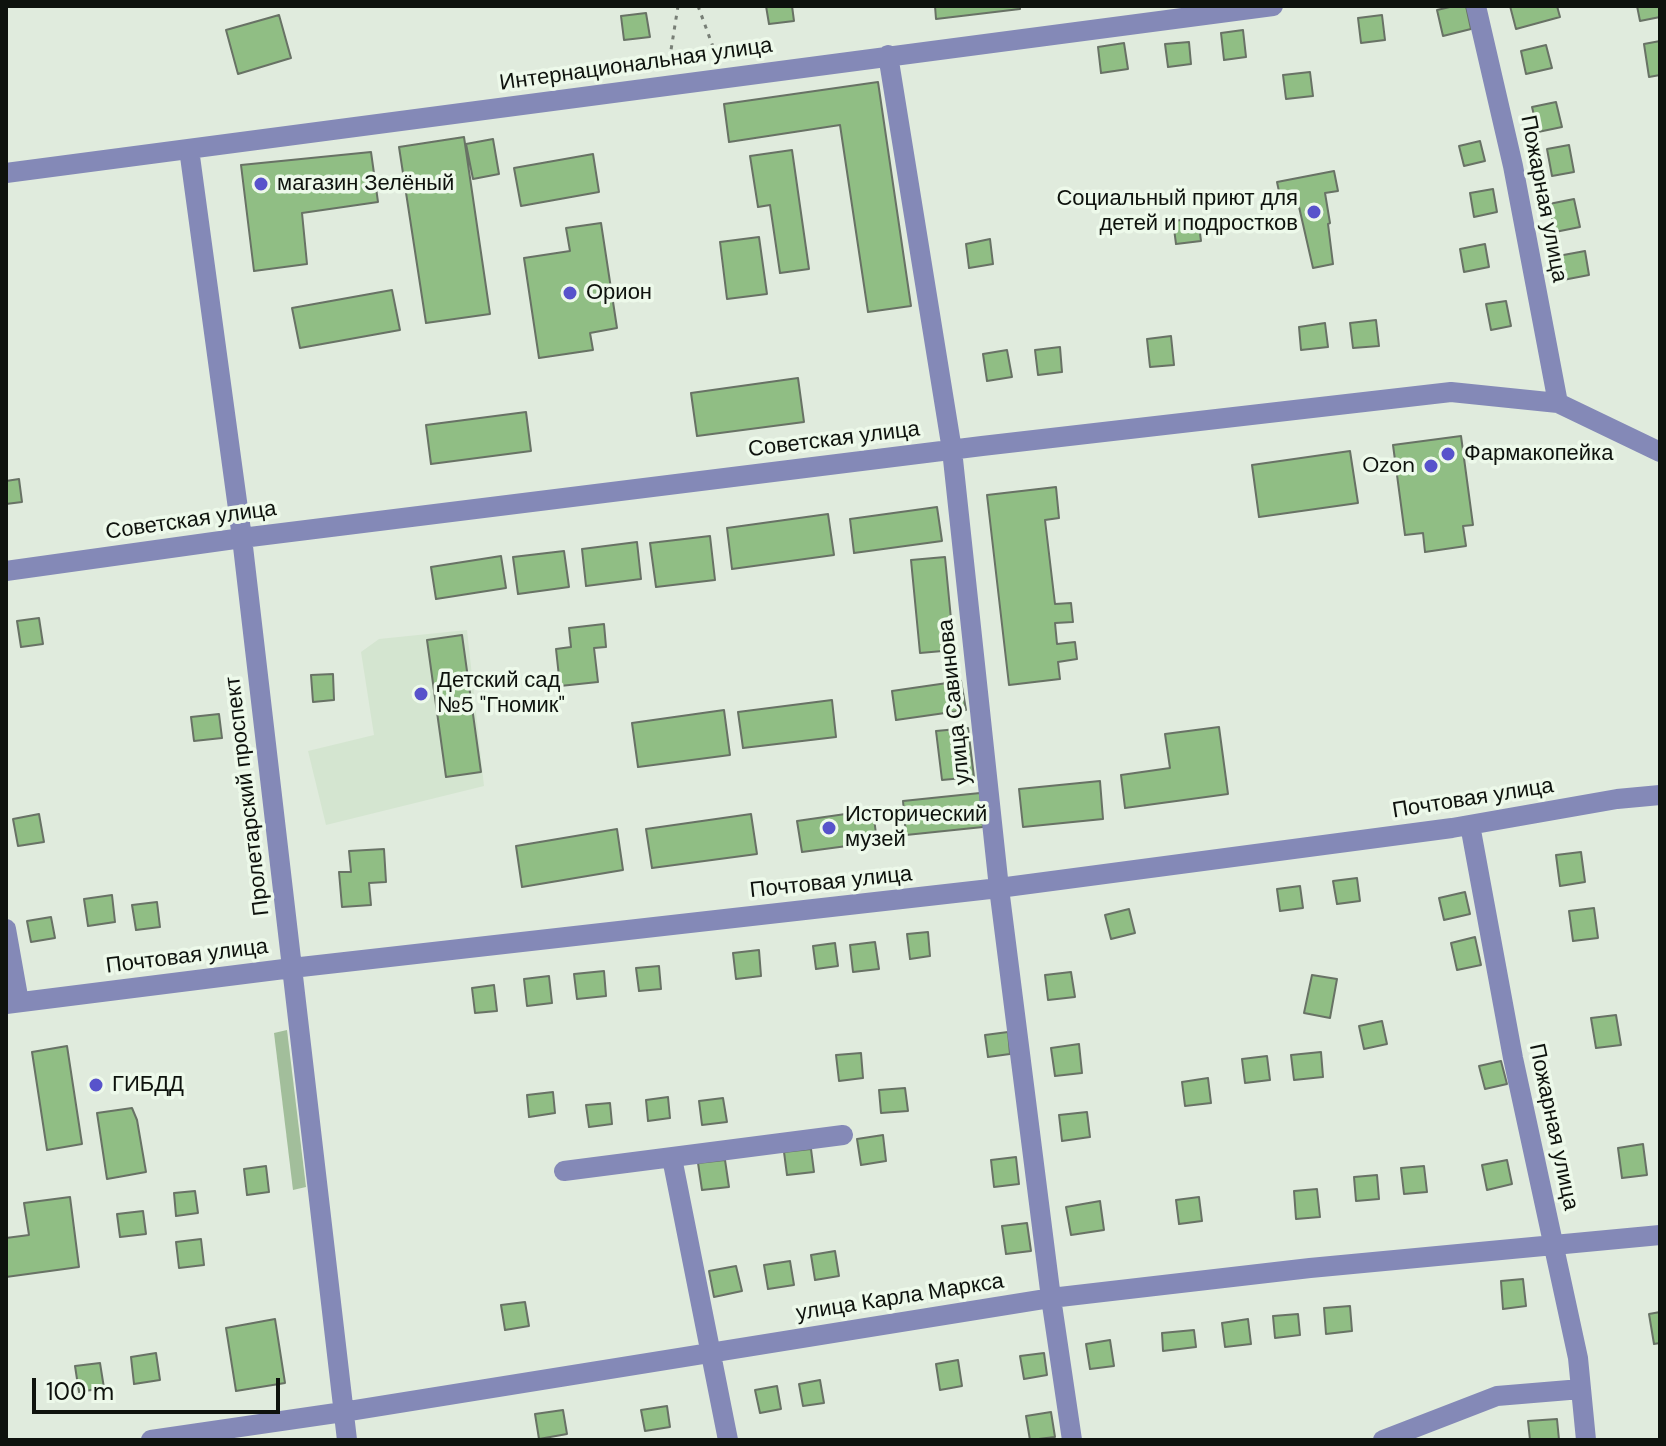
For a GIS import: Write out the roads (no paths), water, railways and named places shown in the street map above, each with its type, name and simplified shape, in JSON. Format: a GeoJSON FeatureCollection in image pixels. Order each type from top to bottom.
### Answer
{"type":"FeatureCollection","features":[{"type":"Feature","properties":{"kind":"street","name":"Интернациональная улица"},"geometry":{"type":"LineString","coordinates":[[6,173],[1273,6]]}},
{"type":"Feature","properties":{"kind":"street","name":"Пожарная улица"},"geometry":{"type":"LineString","coordinates":[[1476,6],[1513,166],[1558,403]]}},
{"type":"Feature","properties":{"kind":"street","name":"улица Савинова"},"geometry":{"type":"LineString","coordinates":[[888,55],[952,450],[999,888],[1072,1440]]}},
{"type":"Feature","properties":{"kind":"street","name":"Пролетарский проспект"},"geometry":{"type":"LineString","coordinates":[[189,149],[242,538],[347,1440]]}},
{"type":"Feature","properties":{"kind":"street","name":"Советская улица"},"geometry":{"type":"LineString","coordinates":[[6,571],[242,538],[952,450],[1451,392],[1558,403],[1660,452]]}},
{"type":"Feature","properties":{"kind":"street","name":"Почтовая улица"},"geometry":{"type":"LineString","coordinates":[[12,1003],[999,888],[1470,825],[1617,799],[1660,795]]}},
{"type":"Feature","properties":{"kind":"street","name":"Пожарная улица"},"geometry":{"type":"LineString","coordinates":[[1470,825],[1513,1058],[1578,1358],[1586,1440]]}},
{"type":"Feature","properties":{"kind":"street"},"geometry":{"type":"LineString","coordinates":[[6,929],[12,1003]]}},
{"type":"Feature","properties":{"kind":"street"},"geometry":{"type":"LineString","coordinates":[[564,1171],[843,1135]]}},
{"type":"Feature","properties":{"kind":"street"},"geometry":{"type":"LineString","coordinates":[[672,1158],[728,1440]]}},
{"type":"Feature","properties":{"kind":"street","name":"улица Карла Маркса"},"geometry":{"type":"LineString","coordinates":[[151,1440],[1051,1298],[1310,1268],[1660,1235]]}},
{"type":"Feature","properties":{"kind":"street"},"geometry":{"type":"LineString","coordinates":[[1383,1440],[1497,1396],[1581,1389]]}},
{"type":"Feature","properties":{"kind":"place","name":"магазин Зелёный"},"geometry":{"type":"Point","coordinates":[261,184]}},
{"type":"Feature","properties":{"kind":"place","name":"Социальный приют для детей и подростков"},"geometry":{"type":"Point","coordinates":[1314,212]}},
{"type":"Feature","properties":{"kind":"place","name":"Орион"},"geometry":{"type":"Point","coordinates":[570,293]}},
{"type":"Feature","properties":{"kind":"place","name":"Фармакопейка"},"geometry":{"type":"Point","coordinates":[1448,454]}},
{"type":"Feature","properties":{"kind":"place","name":"Ozon"},"geometry":{"type":"Point","coordinates":[1431,466]}},
{"type":"Feature","properties":{"kind":"place","name":"Детский сад №5 \"Гномик\""},"geometry":{"type":"Point","coordinates":[421,694]}},
{"type":"Feature","properties":{"kind":"place","name":"Исторический музей"},"geometry":{"type":"Point","coordinates":[829,828]}},
{"type":"Feature","properties":{"kind":"place","name":"ГИБДД"},"geometry":{"type":"Point","coordinates":[96,1085]}}]}
